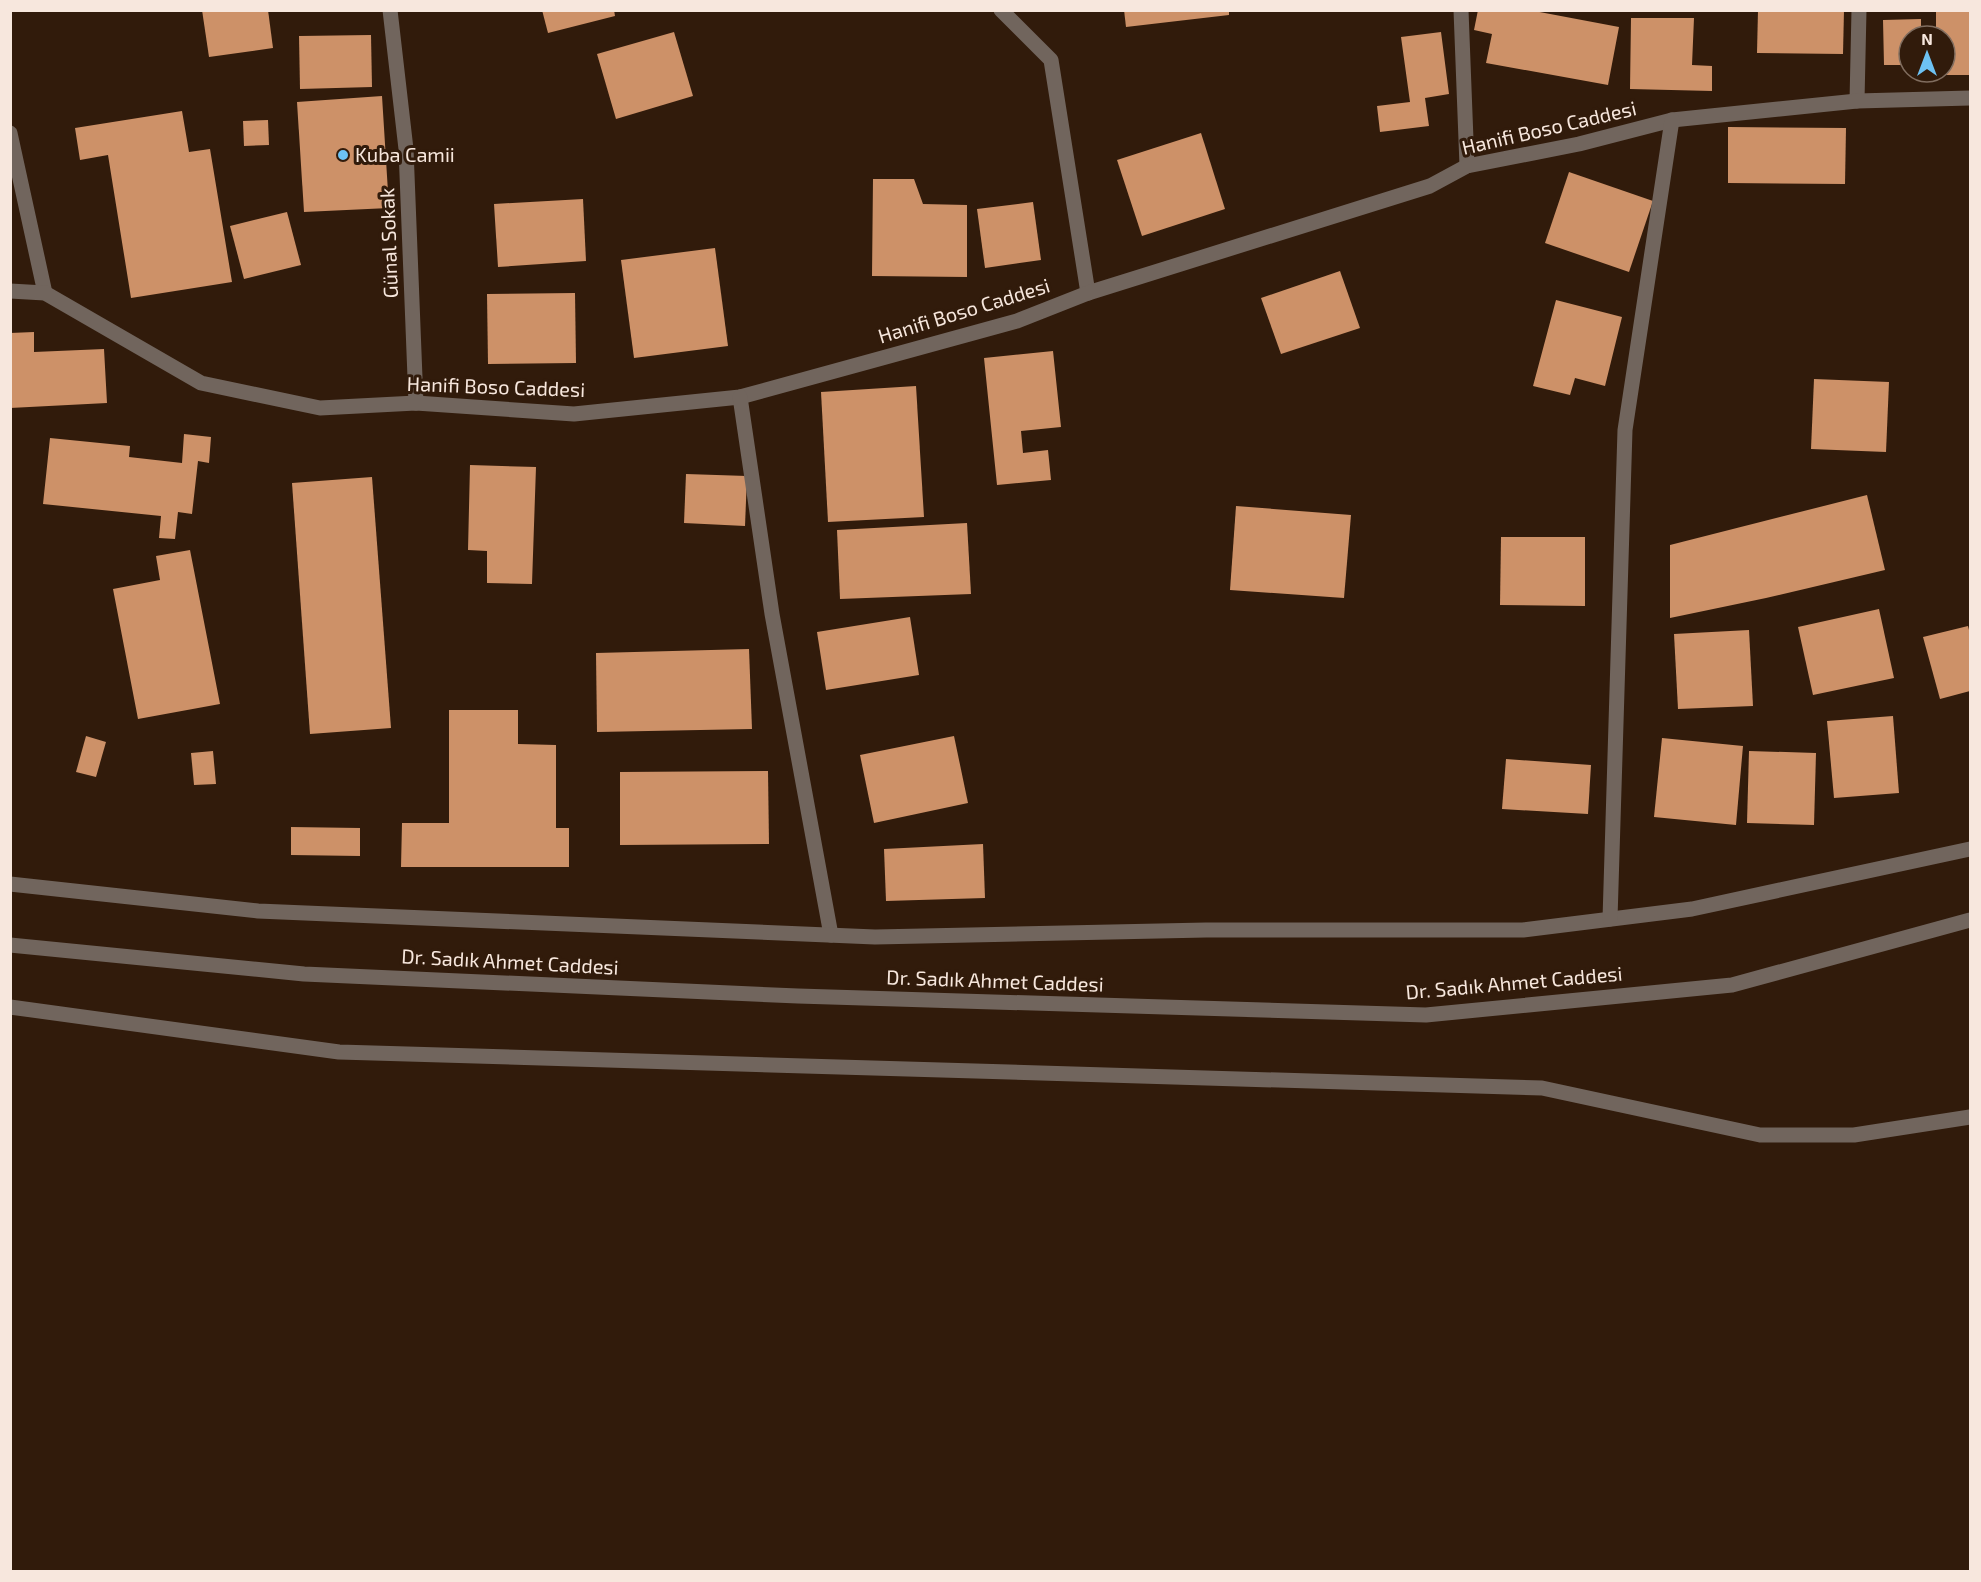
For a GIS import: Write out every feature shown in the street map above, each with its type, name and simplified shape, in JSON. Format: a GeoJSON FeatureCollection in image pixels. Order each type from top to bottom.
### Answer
{"type":"FeatureCollection","features":[{"type":"Feature","properties":{"kind":"street","name":"Günal Sokak"},"geometry":{"type":"LineString","coordinates":[[390,10],[406,149],[416,403]]}},
{"type":"Feature","properties":{"kind":"street"},"geometry":{"type":"LineString","coordinates":[[1001,10],[1051,60],[1088,293]]}},
{"type":"Feature","properties":{"kind":"street"},"geometry":{"type":"LineString","coordinates":[[1461,10],[1467,166]]}},
{"type":"Feature","properties":{"kind":"street"},"geometry":{"type":"LineString","coordinates":[[1857,101],[1859,10]]}},
{"type":"Feature","properties":{"kind":"street","name":"Hanifi Boso Caddesi"},"geometry":{"type":"LineString","coordinates":[[10,291],[45,293],[201,383],[320,408],[416,403],[574,414],[740,397],[1017,321],[1088,293],[1430,186],[1467,166],[1579,144],[1672,120],[1857,101],[1971,98]]}},
{"type":"Feature","properties":{"kind":"street"},"geometry":{"type":"LineString","coordinates":[[1610,919],[1624,430],[1672,120]]}},
{"type":"Feature","properties":{"kind":"street"},"geometry":{"type":"LineString","coordinates":[[10,133],[45,293]]}},
{"type":"Feature","properties":{"kind":"street"},"geometry":{"type":"LineString","coordinates":[[740,397],[772,614],[831,936]]}},
{"type":"Feature","properties":{"kind":"street","name":"Dr. Sadık Ahmet Caddesi"},"geometry":{"type":"LineString","coordinates":[[10,884],[258,911],[875,938],[1206,930],[1523,930],[1692,909],[1971,849]]}},
{"type":"Feature","properties":{"kind":"street","name":"Dr. Sadık Ahmet Caddesi"},"geometry":{"type":"LineString","coordinates":[[10,945],[316,975],[798,996],[1425,1015],[1732,985],[1971,920]]}},
{"type":"Feature","properties":{"kind":"street"},"geometry":{"type":"LineString","coordinates":[[10,1007],[339,1052],[1542,1088],[1760,1135],[1854,1135],[1971,1117]]}},
{"type":"Feature","properties":{"kind":"building"},"geometry":{"type":"Polygon","coordinates":[[[202,10],[268,10],[273,48],[209,57],[202,10]]]}},
{"type":"Feature","properties":{"kind":"building"},"geometry":{"type":"Polygon","coordinates":[[[542,10],[614,10],[615,16],[548,33],[542,10]]]}},
{"type":"Feature","properties":{"kind":"building"},"geometry":{"type":"Polygon","coordinates":[[[1124,10],[1229,10],[1229,15],[1126,27],[1124,10]]]}},
{"type":"Feature","properties":{"kind":"building"},"geometry":{"type":"Polygon","coordinates":[[[1478,10],[1529,10],[1619,27],[1608,85],[1486,63],[1492,34],[1474,30],[1478,10]]]}},
{"type":"Feature","properties":{"kind":"building"},"geometry":{"type":"Polygon","coordinates":[[[1758,10],[1844,10],[1843,54],[1757,53],[1758,10]]]}},
{"type":"Feature","properties":{"kind":"building"},"geometry":{"type":"Polygon","coordinates":[[[1936,10],[1970,10],[1970,75],[1957,75],[1957,24],[1936,24],[1936,10]]]}},
{"type":"Feature","properties":{"kind":"building"},"geometry":{"type":"Polygon","coordinates":[[[1631,18],[1694,18],[1692,65],[1712,66],[1712,91],[1630,89],[1631,18]]]}},
{"type":"Feature","properties":{"kind":"building"},"geometry":{"type":"Polygon","coordinates":[[[1921,19],[1921,24],[1897,24],[1897,65],[1884,65],[1883,20],[1921,19]]]}},
{"type":"Feature","properties":{"kind":"building"},"geometry":{"type":"Polygon","coordinates":[[[674,32],[693,96],[616,119],[597,54],[674,32]]]}},
{"type":"Feature","properties":{"kind":"building"},"geometry":{"type":"Polygon","coordinates":[[[1441,32],[1449,94],[1425,98],[1429,126],[1380,132],[1377,106],[1410,102],[1401,37],[1441,32]]]}},
{"type":"Feature","properties":{"kind":"building"},"geometry":{"type":"Polygon","coordinates":[[[371,35],[372,87],[300,89],[299,36],[371,35]]]}},
{"type":"Feature","properties":{"kind":"building","name":"Kuba Camii"},"geometry":{"type":"Polygon","coordinates":[[[382,96],[389,208],[304,212],[297,102],[382,96]]]}},
{"type":"Feature","properties":{"kind":"building"},"geometry":{"type":"Polygon","coordinates":[[[182,111],[189,152],[210,149],[232,282],[131,298],[108,155],[80,160],[75,128],[182,111]]]}},
{"type":"Feature","properties":{"kind":"building"},"geometry":{"type":"Polygon","coordinates":[[[268,120],[269,145],[244,146],[243,121],[268,120]]]}},
{"type":"Feature","properties":{"kind":"building"},"geometry":{"type":"Polygon","coordinates":[[[1728,127],[1846,128],[1845,184],[1728,183],[1728,127]]]}},
{"type":"Feature","properties":{"kind":"building"},"geometry":{"type":"Polygon","coordinates":[[[1201,133],[1225,209],[1142,236],[1117,160],[1201,133]]]}},
{"type":"Feature","properties":{"kind":"building"},"geometry":{"type":"Polygon","coordinates":[[[1569,172],[1653,201],[1629,272],[1545,243],[1569,172]]]}},
{"type":"Feature","properties":{"kind":"building"},"geometry":{"type":"Polygon","coordinates":[[[873,179],[914,179],[923,204],[967,205],[967,277],[872,276],[873,179]]]}},
{"type":"Feature","properties":{"kind":"building"},"geometry":{"type":"Polygon","coordinates":[[[583,199],[586,261],[498,267],[494,204],[583,199]]]}},
{"type":"Feature","properties":{"kind":"building"},"geometry":{"type":"Polygon","coordinates":[[[1033,202],[1041,260],[985,268],[977,209],[1033,202]]]}},
{"type":"Feature","properties":{"kind":"building"},"geometry":{"type":"Polygon","coordinates":[[[287,212],[301,265],[244,279],[230,226],[287,212]]]}},
{"type":"Feature","properties":{"kind":"building"},"geometry":{"type":"Polygon","coordinates":[[[715,248],[728,346],[634,358],[621,260],[715,248]]]}},
{"type":"Feature","properties":{"kind":"building"},"geometry":{"type":"Polygon","coordinates":[[[1340,271],[1360,328],[1281,354],[1261,298],[1340,271]]]}},
{"type":"Feature","properties":{"kind":"building"},"geometry":{"type":"Polygon","coordinates":[[[575,293],[576,363],[488,364],[487,294],[575,293]]]}},
{"type":"Feature","properties":{"kind":"building"},"geometry":{"type":"Polygon","coordinates":[[[1556,300],[1622,317],[1605,386],[1575,378],[1570,395],[1533,386],[1556,300]]]}},
{"type":"Feature","properties":{"kind":"building"},"geometry":{"type":"Polygon","coordinates":[[[34,332],[34,352],[104,349],[107,403],[10,408],[10,333],[34,332]]]}},
{"type":"Feature","properties":{"kind":"building"},"geometry":{"type":"Polygon","coordinates":[[[1053,351],[1061,427],[1021,431],[1023,453],[1048,450],[1051,480],[997,485],[984,358],[1053,351]]]}},
{"type":"Feature","properties":{"kind":"building"},"geometry":{"type":"Polygon","coordinates":[[[1814,379],[1889,382],[1886,452],[1811,449],[1814,379]]]}},
{"type":"Feature","properties":{"kind":"building"},"geometry":{"type":"Polygon","coordinates":[[[916,386],[924,517],[828,522],[821,392],[916,386]]]}},
{"type":"Feature","properties":{"kind":"building"},"geometry":{"type":"Polygon","coordinates":[[[184,434],[211,437],[209,463],[198,461],[192,514],[178,512],[175,539],[159,538],[161,516],[43,504],[50,438],[130,446],[129,457],[182,463],[184,434]]]}},
{"type":"Feature","properties":{"kind":"building"},"geometry":{"type":"Polygon","coordinates":[[[470,465],[536,467],[532,584],[487,583],[487,551],[468,550],[470,465]]]}},
{"type":"Feature","properties":{"kind":"building"},"geometry":{"type":"Polygon","coordinates":[[[686,474],[747,476],[745,526],[684,523],[686,474]]]}},
{"type":"Feature","properties":{"kind":"building"},"geometry":{"type":"Polygon","coordinates":[[[372,477],[391,728],[310,734],[292,483],[372,477]]]}},
{"type":"Feature","properties":{"kind":"building"},"geometry":{"type":"Polygon","coordinates":[[[1867,495],[1885,570],[1670,618],[1670,545],[1867,495]]]}},
{"type":"Feature","properties":{"kind":"building"},"geometry":{"type":"Polygon","coordinates":[[[1236,506],[1351,515],[1344,598],[1230,590],[1236,506]]]}},
{"type":"Feature","properties":{"kind":"building"},"geometry":{"type":"Polygon","coordinates":[[[967,523],[971,594],[840,599],[837,530],[967,523]]]}},
{"type":"Feature","properties":{"kind":"building"},"geometry":{"type":"Polygon","coordinates":[[[1501,537],[1585,537],[1585,606],[1500,605],[1501,537]]]}},
{"type":"Feature","properties":{"kind":"building"},"geometry":{"type":"Polygon","coordinates":[[[190,550],[220,704],[138,719],[113,589],[160,580],[156,556],[190,550]]]}},
{"type":"Feature","properties":{"kind":"building"},"geometry":{"type":"Polygon","coordinates":[[[1879,609],[1894,678],[1813,695],[1798,627],[1879,609]]]}},
{"type":"Feature","properties":{"kind":"building"},"geometry":{"type":"Polygon","coordinates":[[[910,617],[919,675],[826,690],[817,632],[910,617]]]}},
{"type":"Feature","properties":{"kind":"building"},"geometry":{"type":"Polygon","coordinates":[[[1968,626],[1970,691],[1940,699],[1923,637],[1968,626]]]}},
{"type":"Feature","properties":{"kind":"building"},"geometry":{"type":"Polygon","coordinates":[[[1749,630],[1753,706],[1678,709],[1674,634],[1749,630]]]}},
{"type":"Feature","properties":{"kind":"building"},"geometry":{"type":"Polygon","coordinates":[[[749,649],[752,729],[597,732],[596,653],[749,649]]]}},
{"type":"Feature","properties":{"kind":"building"},"geometry":{"type":"Polygon","coordinates":[[[449,710],[518,710],[518,744],[556,745],[556,828],[569,828],[569,867],[401,867],[402,823],[449,823],[449,710]]]}},
{"type":"Feature","properties":{"kind":"building"},"geometry":{"type":"Polygon","coordinates":[[[1893,716],[1899,793],[1834,798],[1827,721],[1893,716]]]}},
{"type":"Feature","properties":{"kind":"building"},"geometry":{"type":"Polygon","coordinates":[[[86,736],[106,742],[96,777],[76,772],[86,736]]]}},
{"type":"Feature","properties":{"kind":"building"},"geometry":{"type":"Polygon","coordinates":[[[954,736],[968,803],[874,823],[860,755],[954,736]]]}},
{"type":"Feature","properties":{"kind":"building"},"geometry":{"type":"Polygon","coordinates":[[[1662,738],[1743,746],[1736,825],[1654,817],[1662,738]]]}},
{"type":"Feature","properties":{"kind":"building"},"geometry":{"type":"Polygon","coordinates":[[[213,751],[216,784],[194,785],[191,753],[213,751]]]}},
{"type":"Feature","properties":{"kind":"building"},"geometry":{"type":"Polygon","coordinates":[[[1749,751],[1816,753],[1814,825],[1747,823],[1749,751]]]}},
{"type":"Feature","properties":{"kind":"building"},"geometry":{"type":"Polygon","coordinates":[[[1506,759],[1591,765],[1588,814],[1502,809],[1506,759]]]}},
{"type":"Feature","properties":{"kind":"building"},"geometry":{"type":"Polygon","coordinates":[[[768,771],[769,844],[620,845],[620,772],[768,771]]]}},
{"type":"Feature","properties":{"kind":"building"},"geometry":{"type":"Polygon","coordinates":[[[291,827],[360,828],[360,856],[291,855],[291,827]]]}},
{"type":"Feature","properties":{"kind":"building"},"geometry":{"type":"Polygon","coordinates":[[[983,844],[985,898],[886,901],[884,849],[983,844]]]}},
{"type":"Feature","properties":{"kind":"place","name":"Kuba Camii"},"geometry":{"type":"Point","coordinates":[343,155]}}]}
